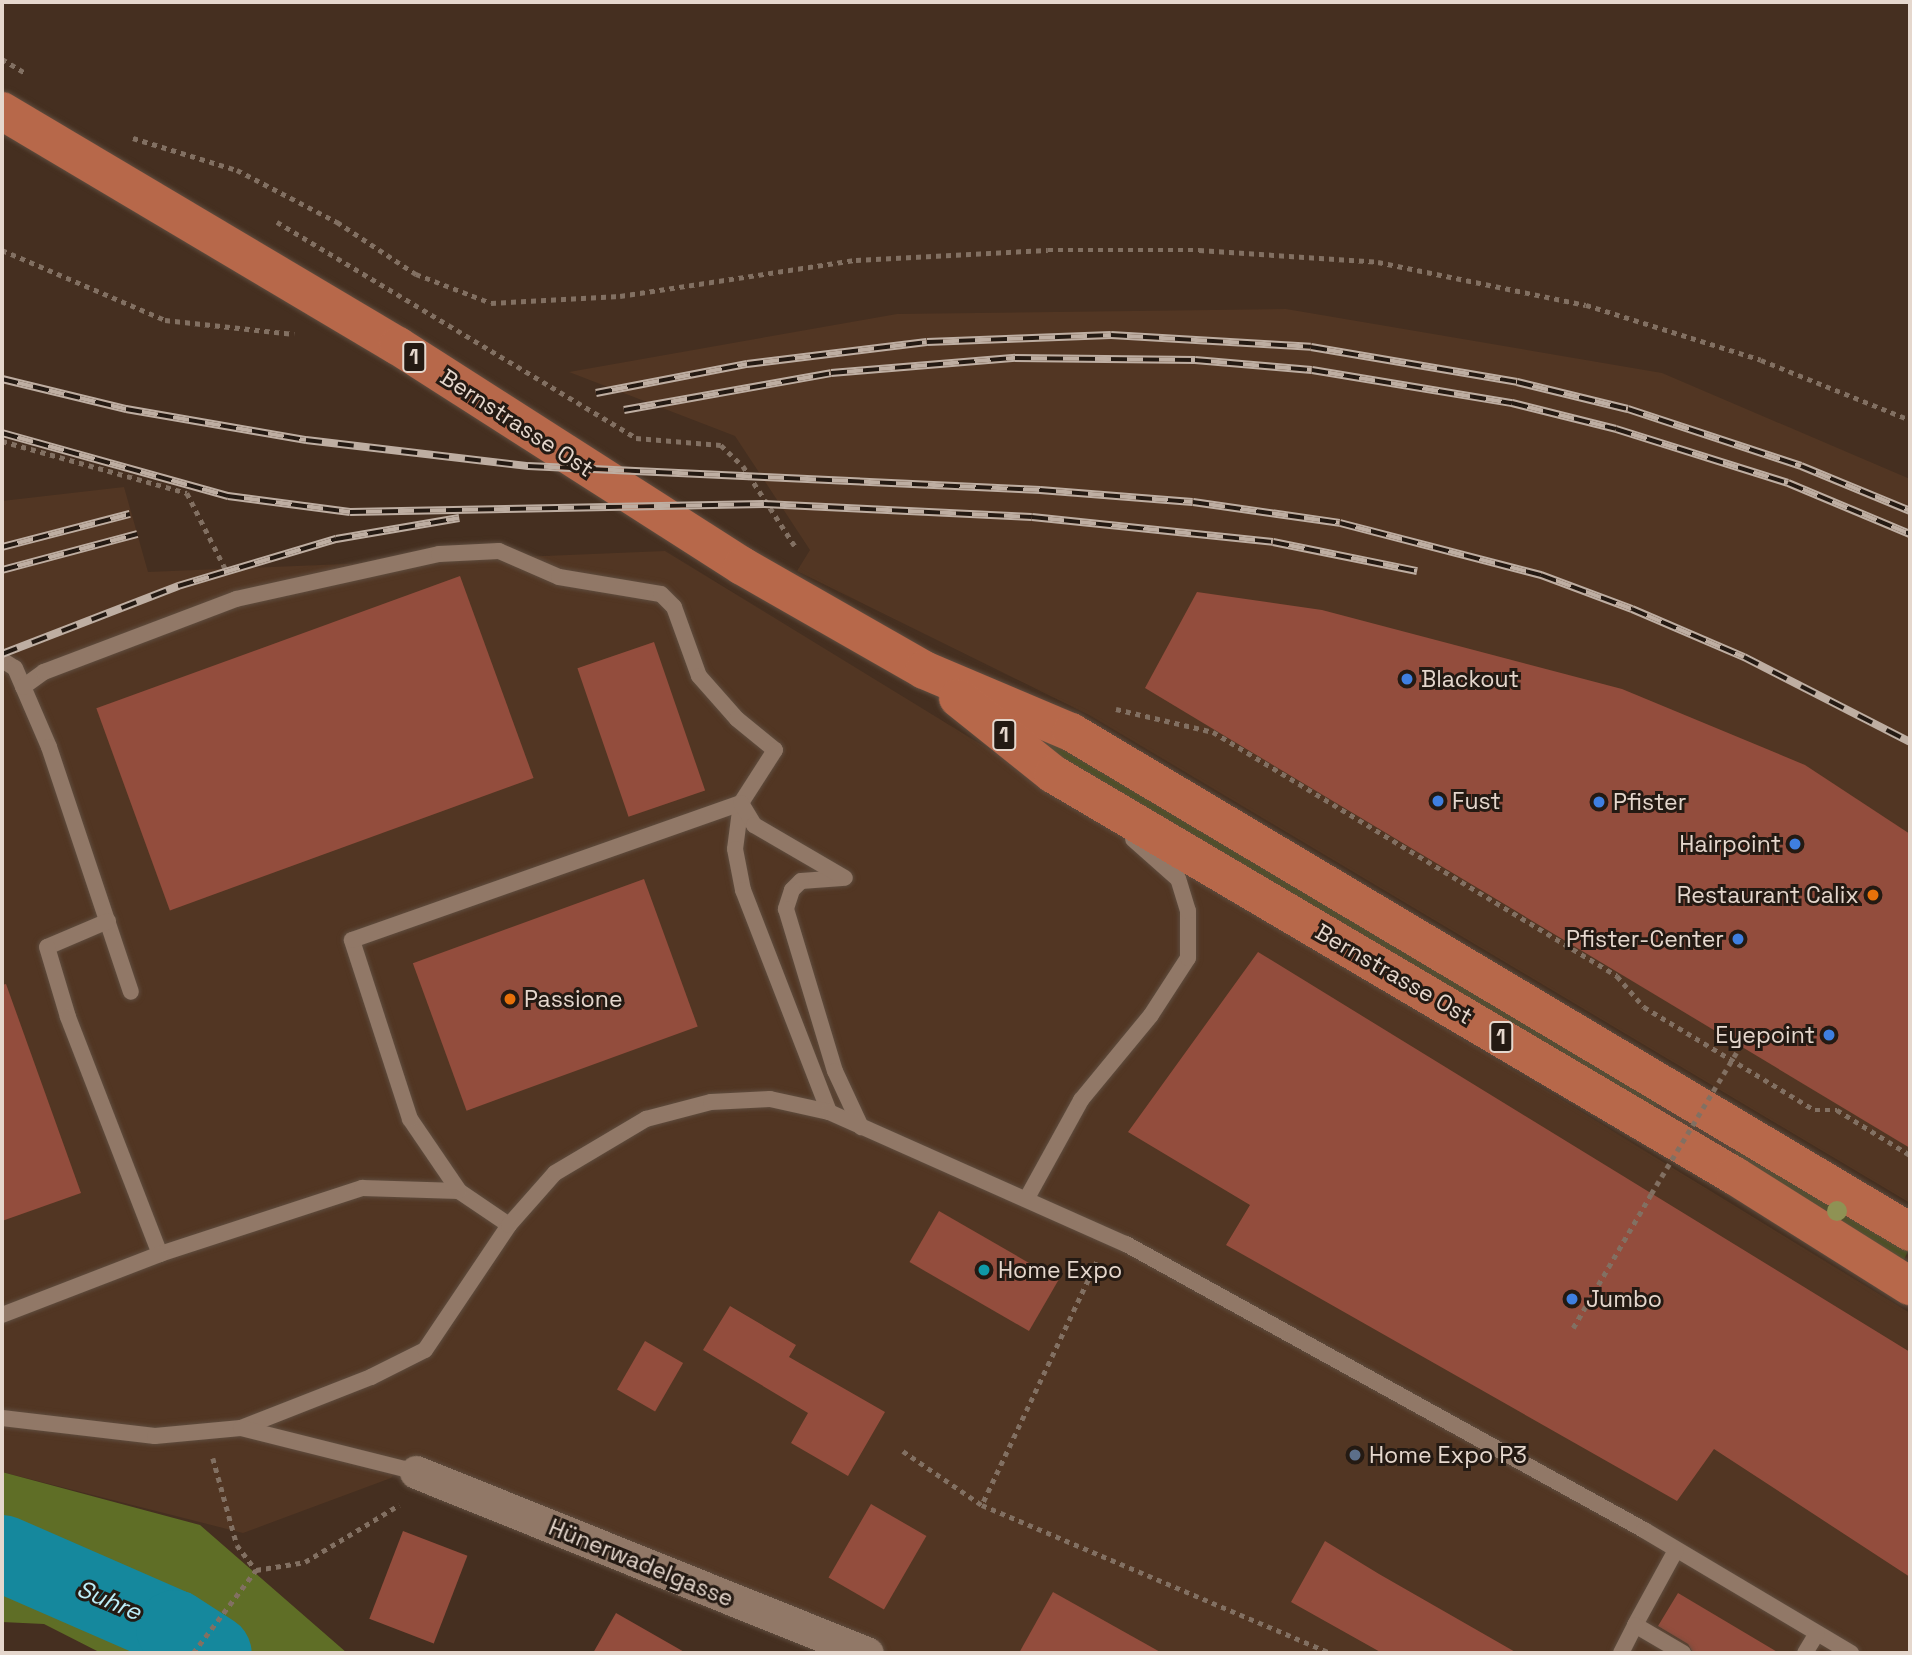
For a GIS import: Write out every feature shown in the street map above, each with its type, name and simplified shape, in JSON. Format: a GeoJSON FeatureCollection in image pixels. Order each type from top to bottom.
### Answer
{"type":"FeatureCollection","features":[{"type":"Feature","properties":{"kind":"main road","name":"Bernstrasse Ost"},"geometry":{"type":"LineString","coordinates":[[2,111],[398,346],[742,566],[924,670],[1071,732],[1910,1232]]}},
{"type":"Feature","properties":{"kind":"main road","name":"Bernstrasse Ost"},"geometry":{"type":"LineString","coordinates":[[924,670],[1053,774],[1735,1176],[1910,1286]]}},
{"type":"Feature","properties":{"kind":"street","name":"Hünerwadelgasse"},"geometry":{"type":"LineString","coordinates":[[416,1472],[866,1653]]}},
{"type":"Feature","properties":{"kind":"lane"},"geometry":{"type":"LineString","coordinates":[[23,687],[44,672],[236,599],[439,554],[499,551],[559,577],[661,594],[674,607],[699,676],[737,719],[775,750],[741,803],[735,849],[743,890],[829,1112]]}},
{"type":"Feature","properties":{"kind":"lane"},"geometry":{"type":"LineString","coordinates":[[8,664],[23,687],[50,747],[131,992]]}},
{"type":"Feature","properties":{"kind":"lane"},"geometry":{"type":"LineString","coordinates":[[1027,1198],[1082,1100],[1151,1016],[1188,958],[1188,911],[1178,879],[1088,794]]}},
{"type":"Feature","properties":{"kind":"lane"},"geometry":{"type":"LineString","coordinates":[[741,803],[754,825],[850,881],[801,881],[786,909],[835,1072],[861,1127]]}},
{"type":"Feature","properties":{"kind":"lane"},"geometry":{"type":"LineString","coordinates":[[509,1225],[459,1191],[411,1119],[352,940],[741,803]]}},
{"type":"Feature","properties":{"kind":"lane"},"geometry":{"type":"LineString","coordinates":[[108,921],[47,947],[72,1029],[160,1254]]}},
{"type":"Feature","properties":{"kind":"lane"},"geometry":{"type":"LineString","coordinates":[[2,1418],[155,1436],[241,1428],[425,1350],[509,1225],[555,1173],[646,1119],[711,1102],[770,1099],[829,1112],[1110,1237],[1676,1550],[1851,1653]]}},
{"type":"Feature","properties":{"kind":"lane"},"geometry":{"type":"LineString","coordinates":[[2,1315],[160,1254],[362,1188],[459,1191]]}},
{"type":"Feature","properties":{"kind":"lane"},"geometry":{"type":"LineString","coordinates":[[241,1428],[416,1472]]}},
{"type":"Feature","properties":{"kind":"lane"},"geometry":{"type":"LineString","coordinates":[[1621,1653],[1676,1550]]}},
{"type":"Feature","properties":{"kind":"lane"},"geometry":{"type":"LineString","coordinates":[[1635,1625],[1683,1653]]}},
{"type":"Feature","properties":{"kind":"lane"},"geometry":{"type":"LineString","coordinates":[[1805,1653],[1817,1633]]}},
{"type":"Feature","properties":{"kind":"path"},"geometry":{"type":"LineString","coordinates":[[2,59],[36,80]]}},
{"type":"Feature","properties":{"kind":"path"},"geometry":{"type":"LineString","coordinates":[[162,156],[127,136],[237,170],[337,222],[416,274],[491,303],[620,296],[856,260],[1048,250],[1199,250],[1378,262],[1586,304],[1761,360],[1910,420]]}},
{"type":"Feature","properties":{"kind":"path"},"geometry":{"type":"LineString","coordinates":[[269,218],[636,438],[721,445],[743,466],[803,556]]}},
{"type":"Feature","properties":{"kind":"path"},"geometry":{"type":"LineString","coordinates":[[2,250],[165,320],[302,335]]}},
{"type":"Feature","properties":{"kind":"path"},"geometry":{"type":"LineString","coordinates":[[2,441],[187,493],[219,547],[236,599]]}},
{"type":"Feature","properties":{"kind":"path"},"geometry":{"type":"LineString","coordinates":[[1105,706],[1213,732],[1617,976],[1644,1007],[1815,1110],[1838,1110],[1910,1155]]}},
{"type":"Feature","properties":{"kind":"path"},"geometry":{"type":"LineString","coordinates":[[1573,1328],[1742,1043]]}},
{"type":"Feature","properties":{"kind":"path"},"geometry":{"type":"LineString","coordinates":[[982,1505],[1052,1346],[1110,1237]]}},
{"type":"Feature","properties":{"kind":"path"},"geometry":{"type":"LineString","coordinates":[[204,1431],[237,1545],[256,1570]]}},
{"type":"Feature","properties":{"kind":"path"},"geometry":{"type":"LineString","coordinates":[[903,1451],[982,1505],[1330,1653]]}},
{"type":"Feature","properties":{"kind":"path"},"geometry":{"type":"LineString","coordinates":[[193,1653],[256,1570],[305,1562],[399,1505],[416,1472]]}},
{"type":"Feature","properties":{"kind":"shaded area"},"geometry":{"type":"Polygon","coordinates":[[[1286,309],[1662,373],[1910,479],[1910,1203],[1089,715],[797,571],[810,550],[735,436],[569,372],[897,314],[1286,309]]]}},
{"type":"Feature","properties":{"kind":"shaded area"},"geometry":{"type":"Polygon","coordinates":[[[124,487],[148,572],[665,551],[1910,1313],[1910,1653],[891,1653],[400,1465],[391,1478],[243,1533],[2,1472],[2,501],[124,487]]]}},
{"type":"Feature","properties":{"kind":"green space"},"geometry":{"type":"Polygon","coordinates":[[[1028,729],[1661,1100],[1647,1117],[1036,745],[1028,729]]]}},
{"type":"Feature","properties":{"kind":"green space"},"geometry":{"type":"Polygon","coordinates":[[[1739,1144],[1910,1246],[1903,1262],[1731,1164],[1739,1144]]]}},
{"type":"Feature","properties":{"kind":"green space"},"geometry":{"type":"Polygon","coordinates":[[[2,1472],[200,1525],[347,1653],[101,1653],[44,1624],[2,1622],[2,1472]]]}},
{"type":"Feature","properties":{"kind":"building"},"geometry":{"type":"Polygon","coordinates":[[[460,576],[534,778],[170,910],[96,708],[460,576]]]}},
{"type":"Feature","properties":{"kind":"building","name":"Pfister-Center"},"geometry":{"type":"Polygon","coordinates":[[[1197,592],[1322,610],[1622,689],[1805,765],[1910,834],[1910,1148],[1145,688],[1197,592]]]}},
{"type":"Feature","properties":{"kind":"building"},"geometry":{"type":"Polygon","coordinates":[[[654,642],[705,790],[629,817],[577,668],[654,642]]]}},
{"type":"Feature","properties":{"kind":"building"},"geometry":{"type":"Polygon","coordinates":[[[644,879],[698,1027],[467,1111],[413,963],[644,879]]]}},
{"type":"Feature","properties":{"kind":"building","name":"Jumbo"},"geometry":{"type":"Polygon","coordinates":[[[1258,952],[1910,1352],[1910,1577],[1714,1449],[1677,1501],[1226,1245],[1250,1205],[1128,1132],[1258,952]]]}},
{"type":"Feature","properties":{"kind":"building"},"geometry":{"type":"Polygon","coordinates":[[[6,984],[81,1193],[2,1221],[2,985],[6,984]]]}},
{"type":"Feature","properties":{"kind":"building","name":"Home Expo"},"geometry":{"type":"Polygon","coordinates":[[[939,1211],[1059,1280],[1029,1331],[910,1262],[939,1211]]]}},
{"type":"Feature","properties":{"kind":"building"},"geometry":{"type":"Polygon","coordinates":[[[730,1306],[796,1345],[789,1357],[885,1412],[848,1476],[791,1443],[808,1413],[703,1350],[730,1306]]]}},
{"type":"Feature","properties":{"kind":"building"},"geometry":{"type":"Polygon","coordinates":[[[645,1341],[683,1363],[655,1411],[617,1389],[645,1341]]]}},
{"type":"Feature","properties":{"kind":"building"},"geometry":{"type":"Polygon","coordinates":[[[871,1504],[926,1536],[884,1610],[828,1578],[871,1504]]]}},
{"type":"Feature","properties":{"kind":"building"},"geometry":{"type":"Polygon","coordinates":[[[403,1531],[467,1556],[434,1643],[369,1619],[403,1531]]]}},
{"type":"Feature","properties":{"kind":"building"},"geometry":{"type":"Polygon","coordinates":[[[1325,1541],[1517,1653],[1382,1653],[1291,1602],[1325,1541]]]}},
{"type":"Feature","properties":{"kind":"building"},"geometry":{"type":"Polygon","coordinates":[[[1053,1592],[1162,1653],[1019,1653],[1053,1592]]]}},
{"type":"Feature","properties":{"kind":"building"},"geometry":{"type":"Polygon","coordinates":[[[1678,1593],[1779,1653],[1693,1653],[1688,1644],[1658,1626],[1678,1593]]]}},
{"type":"Feature","properties":{"kind":"building"},"geometry":{"type":"Polygon","coordinates":[[[616,1613],[686,1653],[593,1653],[616,1613]]]}},
{"type":"Feature","properties":{"kind":"waterway","name":"Suhre"},"geometry":{"type":"LineString","coordinates":[[2,1553],[174,1628],[213,1653]]}},
{"type":"Feature","properties":{"kind":"railway"},"geometry":{"type":"LineString","coordinates":[[596,393],[747,364],[927,342],[1111,335],[1311,347],[1517,382],[1628,409],[1801,466],[1910,511]]}},
{"type":"Feature","properties":{"kind":"railway"},"geometry":{"type":"LineString","coordinates":[[624,410],[831,373],[1015,358],[1195,360],[1312,370],[1512,403],[1616,429],[1788,483],[1910,534]]}},
{"type":"Feature","properties":{"kind":"railway"},"geometry":{"type":"LineString","coordinates":[[2,379],[126,409],[306,440],[528,466],[1040,490],[1193,502],[1340,523],[1541,575],[1632,609],[1744,657],[1910,742]]}},
{"type":"Feature","properties":{"kind":"railway"},"geometry":{"type":"LineString","coordinates":[[2,433],[228,496],[350,512],[764,504],[1032,517],[1273,542],[1417,571]]}},
{"type":"Feature","properties":{"kind":"railway"},"geometry":{"type":"LineString","coordinates":[[2,547],[130,514]]}},
{"type":"Feature","properties":{"kind":"railway"},"geometry":{"type":"LineString","coordinates":[[2,654],[178,586],[336,539],[459,518]]}},
{"type":"Feature","properties":{"kind":"railway"},"geometry":{"type":"LineString","coordinates":[[2,570],[137,534]]}},
{"type":"Feature","properties":{"kind":"place","name":"Blackout"},"geometry":{"type":"Point","coordinates":[1407,679]}},
{"type":"Feature","properties":{"kind":"place","name":"Fust"},"geometry":{"type":"Point","coordinates":[1438,801]}},
{"type":"Feature","properties":{"kind":"place","name":"Pfister"},"geometry":{"type":"Point","coordinates":[1599,802]}},
{"type":"Feature","properties":{"kind":"place","name":"Hairpoint"},"geometry":{"type":"Point","coordinates":[1795,844]}},
{"type":"Feature","properties":{"kind":"place","name":"Restaurant Calix"},"geometry":{"type":"Point","coordinates":[1873,895]}},
{"type":"Feature","properties":{"kind":"place","name":"Pfister-Center"},"geometry":{"type":"Point","coordinates":[1738,939]}},
{"type":"Feature","properties":{"kind":"place","name":"Passione"},"geometry":{"type":"Point","coordinates":[510,999]}},
{"type":"Feature","properties":{"kind":"place","name":"Eyepoint"},"geometry":{"type":"Point","coordinates":[1829,1035]}},
{"type":"Feature","properties":{"kind":"place","name":"Home Expo"},"geometry":{"type":"Point","coordinates":[984,1270]}},
{"type":"Feature","properties":{"kind":"place","name":"Jumbo"},"geometry":{"type":"Point","coordinates":[1572,1299]}},
{"type":"Feature","properties":{"kind":"place","name":"Home Expo P3"},"geometry":{"type":"Point","coordinates":[1355,1455]}}]}
